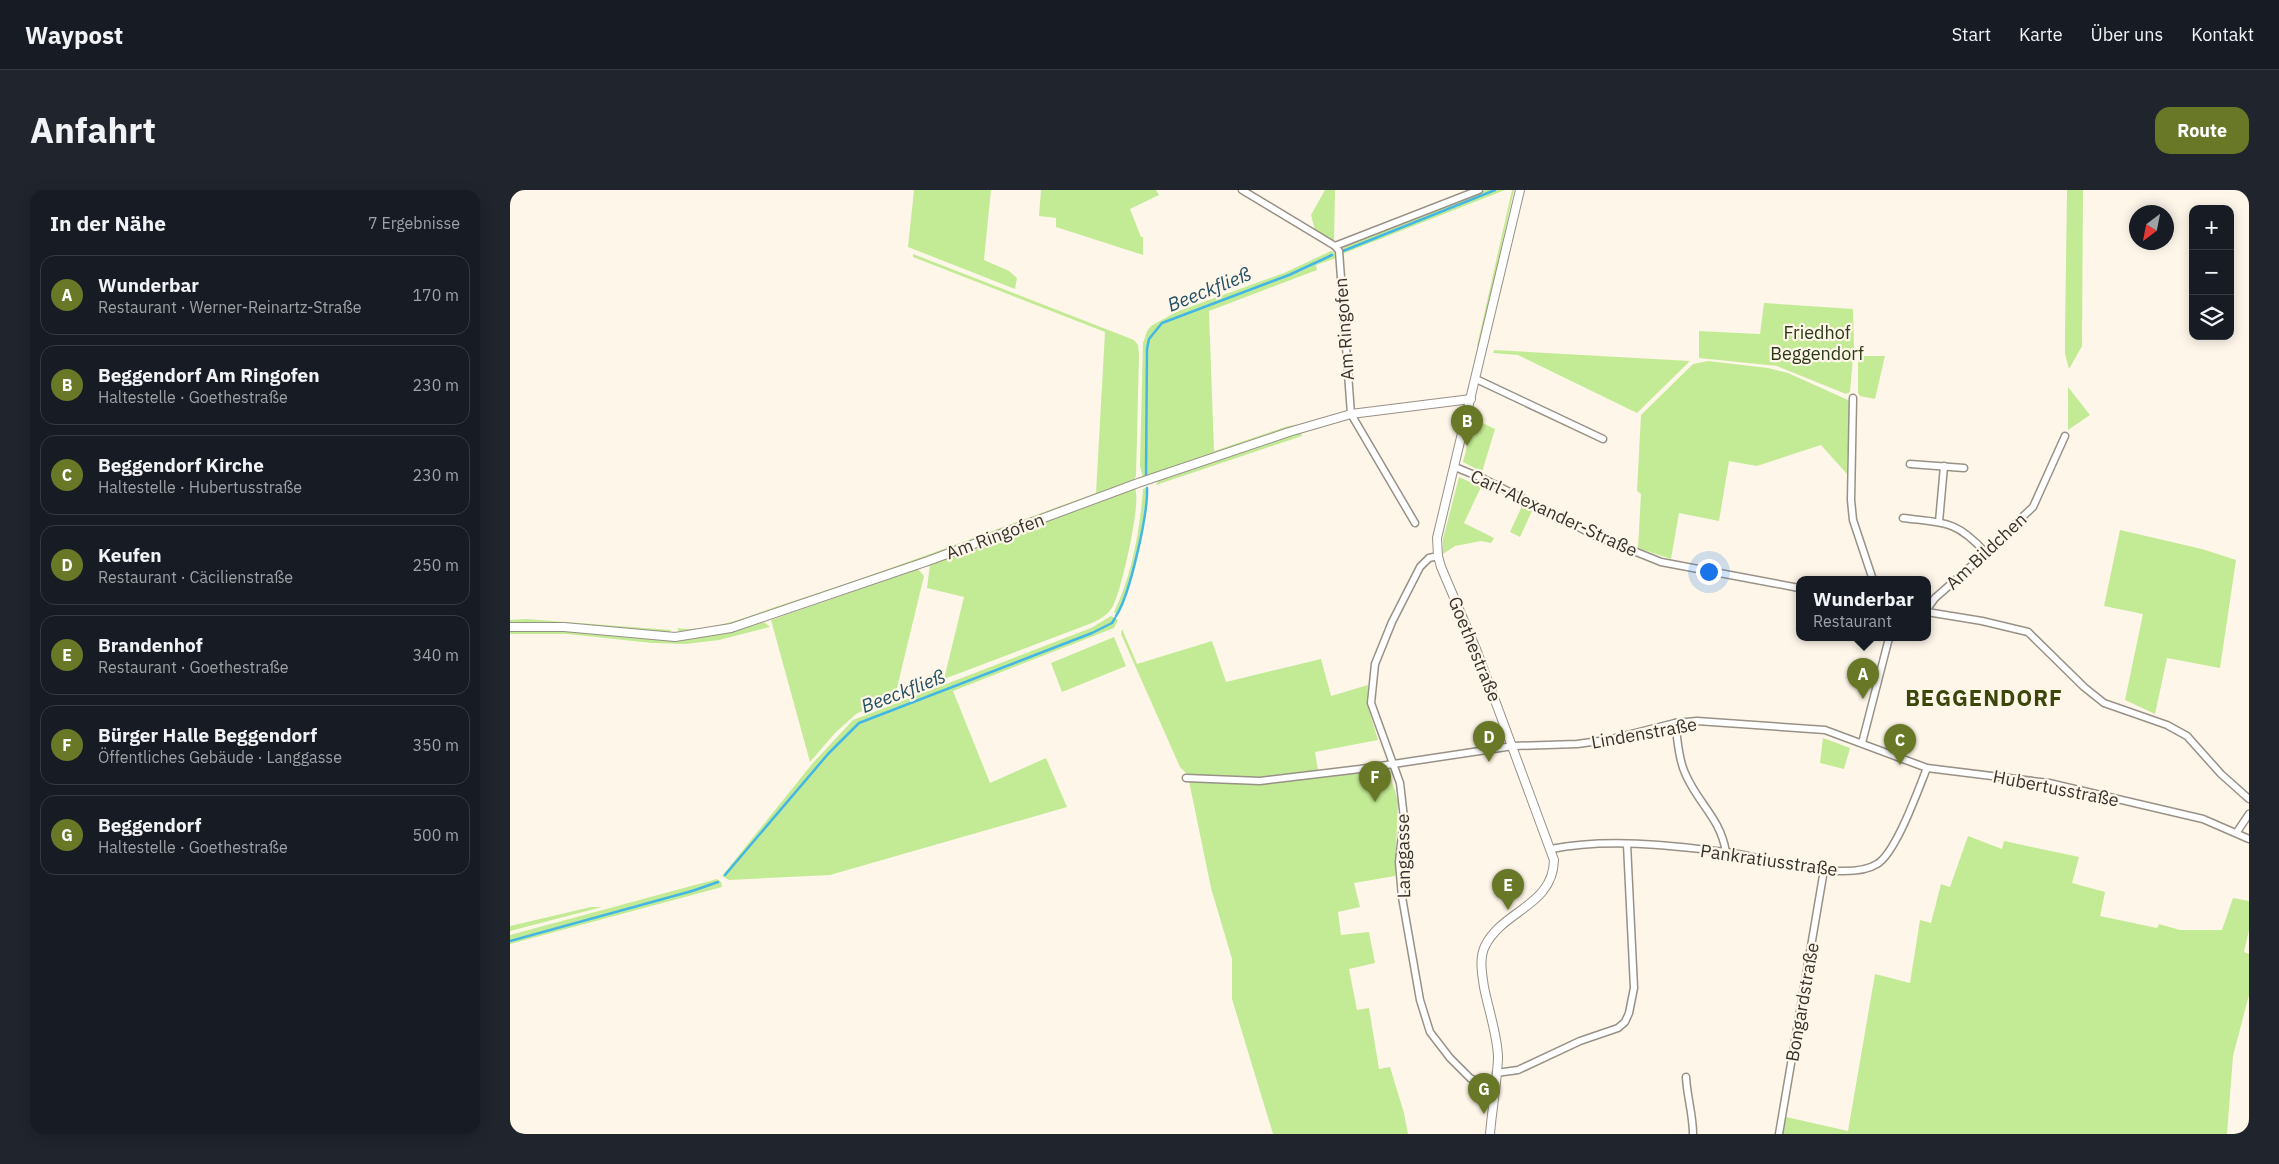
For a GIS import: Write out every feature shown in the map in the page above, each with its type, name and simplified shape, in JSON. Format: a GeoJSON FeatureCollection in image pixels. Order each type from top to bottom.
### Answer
{"type":"FeatureCollection","features":[{"type":"Feature","properties":{"kind":"street"},"geometry":{"type":"LineString","coordinates":[[1242,190],[1335,246],[1479,190]]}},
{"type":"Feature","properties":{"kind":"street","name":"Goethestraße"},"geometry":{"type":"LineString","coordinates":[[1490,1134],[1498,1056],[1482,973],[1483,952],[1496,931],[1540,895],[1550,883],[1554,873],[1551,849],[1534,810],[1513,746],[1438,556],[1437,538],[1520,190]]}},
{"type":"Feature","properties":{"kind":"street","name":"Am Ringofen"},"geometry":{"type":"LineString","coordinates":[[1335,246],[1338,251],[1351,414],[1415,522]]}},
{"type":"Feature","properties":{"kind":"street"},"geometry":{"type":"LineString","coordinates":[[1476,379],[1603,439]]}},
{"type":"Feature","properties":{"kind":"street"},"geometry":{"type":"LineString","coordinates":[[1853,398],[1851,500],[1853,520],[1872,576]]}},
{"type":"Feature","properties":{"kind":"street","name":"Am Ringofen"},"geometry":{"type":"LineString","coordinates":[[510,627],[564,627],[635,635],[675,637],[731,628],[928,561],[1138,483],[1271,438],[1351,414],[1471,399]]}},
{"type":"Feature","properties":{"kind":"street","name":"Am Bildchen"},"geometry":{"type":"LineString","coordinates":[[1931,604],[1935,598],[1985,552],[2010,532],[2017,522],[2033,507],[2065,436]]}},
{"type":"Feature","properties":{"kind":"street"},"geometry":{"type":"LineString","coordinates":[[1910,464],[1964,468]]}},
{"type":"Feature","properties":{"kind":"street"},"geometry":{"type":"LineString","coordinates":[[1939,522],[1944,466]]}},
{"type":"Feature","properties":{"kind":"street","name":"Carl-Alexander-Straße"},"geometry":{"type":"LineString","coordinates":[[1454,467],[1484,479],[1594,535],[1661,562],[1796,587]]}},
{"type":"Feature","properties":{"kind":"street"},"geometry":{"type":"LineString","coordinates":[[1903,518],[1939,522],[1962,530],[1985,552]]}},
{"type":"Feature","properties":{"kind":"street","name":"Langgasse"},"geometry":{"type":"LineString","coordinates":[[1438,556],[1429,558],[1413,578],[1392,622],[1375,664],[1370,703],[1400,783],[1404,818],[1399,862],[1402,897],[1420,1000],[1430,1032],[1450,1058],[1470,1078],[1481,1084],[1495,1087]]}},
{"type":"Feature","properties":{"kind":"street"},"geometry":{"type":"LineString","coordinates":[[1931,612],[1990,622],[2028,632],[2084,687],[2104,703],[2168,725],[2187,736],[2221,774],[2249,799]]}},
{"type":"Feature","properties":{"kind":"street"},"geometry":{"type":"LineString","coordinates":[[1862,744],[1888,641]]}},
{"type":"Feature","properties":{"kind":"street","name":"Lindenstraße"},"geometry":{"type":"LineString","coordinates":[[1186,778],[1260,780],[1393,764],[1513,746],[1551,746],[1600,741],[1675,724],[1697,721],[1825,730],[1862,744]]}},
{"type":"Feature","properties":{"kind":"street"},"geometry":{"type":"LineString","coordinates":[[1675,724],[1685,773],[1722,831],[1726,852]]}},
{"type":"Feature","properties":{"kind":"street","name":"Hubertusstraße"},"geometry":{"type":"LineString","coordinates":[[1862,744],[1927,768],[2049,782],[2203,819],[2237,832],[2249,839]]}},
{"type":"Feature","properties":{"kind":"street","name":"Pankratiusstraße"},"geometry":{"type":"LineString","coordinates":[[1551,849],[1586,843],[1627,844],[1726,852],[1824,870],[1865,869],[1878,864],[1886,858],[1913,805],[1927,768]]}},
{"type":"Feature","properties":{"kind":"street"},"geometry":{"type":"LineString","coordinates":[[2237,832],[2249,814]]}},
{"type":"Feature","properties":{"kind":"street"},"geometry":{"type":"LineString","coordinates":[[1496,1073],[1518,1070],[1580,1041],[1618,1028],[1625,1022],[1633,1000],[1634,988],[1627,844]]}},
{"type":"Feature","properties":{"kind":"street","name":"Bongardstraße"},"geometry":{"type":"LineString","coordinates":[[1779,1134],[1824,870]]}},
{"type":"Feature","properties":{"kind":"street"},"geometry":{"type":"LineString","coordinates":[[1686,1077],[1687,1100],[1693,1112],[1693,1134]]}},
{"type":"Feature","properties":{"kind":"green space"},"geometry":{"type":"Polygon","coordinates":[[[914,190],[991,190],[984,260],[1009,271],[1017,278],[1015,289],[908,247],[914,190]]]}},
{"type":"Feature","properties":{"kind":"green space"},"geometry":{"type":"Polygon","coordinates":[[[1041,190],[1156,190],[1159,195],[1130,209],[1141,237],[1143,237],[1143,255],[1056,227],[1056,218],[1039,216],[1041,190]]]}},
{"type":"Feature","properties":{"kind":"green space"},"geometry":{"type":"Polygon","coordinates":[[[1325,190],[1335,190],[1334,242],[1315,230],[1311,215],[1325,190]]]}},
{"type":"Feature","properties":{"kind":"green space"},"geometry":{"type":"Polygon","coordinates":[[[1486,190],[1505,190],[1342,254],[1342,249],[1347,245],[1486,190]]]}},
{"type":"Feature","properties":{"kind":"green space"},"geometry":{"type":"Polygon","coordinates":[[[1512,190],[1514,190],[1479,347],[1477,346],[1512,190]]]}},
{"type":"Feature","properties":{"kind":"green space"},"geometry":{"type":"Polygon","coordinates":[[[2067,190],[2083,190],[2082,346],[2069,369],[2065,354],[2067,190]]]}},
{"type":"Feature","properties":{"kind":"green space"},"geometry":{"type":"Polygon","coordinates":[[[1331,251],[1335,253],[1336,258],[1316,265],[1317,270],[1209,311],[1214,451],[1288,426],[1295,426],[1143,478],[1140,466],[1143,343],[1151,326],[1176,312],[1284,273],[1331,251]]]}},
{"type":"Feature","properties":{"kind":"green space"},"geometry":{"type":"Polygon","coordinates":[[[913,254],[1134,340],[1138,345],[1139,354],[1136,476],[1133,481],[1012,527],[763,615],[708,630],[679,631],[677,628],[703,628],[747,617],[865,577],[1096,493],[1105,332],[913,257],[913,254]]]}},
{"type":"Feature","properties":{"kind":"green space","name":"Friedhof Beggendorf"},"geometry":{"type":"Polygon","coordinates":[[[1764,303],[1853,309],[1854,346],[1850,392],[1846,394],[1777,366],[1699,358],[1699,331],[1760,334],[1764,303]]]}},
{"type":"Feature","properties":{"kind":"green space"},"geometry":{"type":"Polygon","coordinates":[[[1494,350],[1690,361],[1637,413],[1518,355],[1493,353],[1494,350]]]}},
{"type":"Feature","properties":{"kind":"green space"},"geometry":{"type":"Polygon","coordinates":[[[1858,356],[1885,356],[1875,399],[1860,396],[1858,393],[1858,356]]]}},
{"type":"Feature","properties":{"kind":"green space"},"geometry":{"type":"Polygon","coordinates":[[[1708,361],[1768,368],[1788,373],[1848,400],[1850,403],[1847,474],[1821,445],[1757,466],[1729,461],[1719,521],[1679,513],[1671,559],[1638,548],[1641,494],[1637,491],[1641,415],[1693,364],[1708,361]]]}},
{"type":"Feature","properties":{"kind":"green space"},"geometry":{"type":"Polygon","coordinates":[[[2068,387],[2090,415],[2068,430],[2068,387]]]}},
{"type":"Feature","properties":{"kind":"green space"},"geometry":{"type":"Polygon","coordinates":[[[1474,419],[1495,429],[1482,472],[1463,462],[1474,419]]]}},
{"type":"Feature","properties":{"kind":"green space"},"geometry":{"type":"Polygon","coordinates":[[[1301,432],[1302,436],[1156,485],[1158,481],[1275,441],[1274,439],[1301,432]]]}},
{"type":"Feature","properties":{"kind":"green space"},"geometry":{"type":"Polygon","coordinates":[[[1459,477],[1481,487],[1464,523],[1494,538],[1491,543],[1481,541],[1455,546],[1443,554],[1443,539],[1459,477]]]}},
{"type":"Feature","properties":{"kind":"green space"},"geometry":{"type":"Polygon","coordinates":[[[1146,488],[1144,516],[1137,553],[1127,589],[1117,614],[1114,612],[1130,568],[1140,520],[1143,489],[1146,488]]]}},
{"type":"Feature","properties":{"kind":"green space"},"geometry":{"type":"Polygon","coordinates":[[[1135,489],[1136,510],[1130,547],[1117,597],[1109,612],[1092,623],[944,679],[964,597],[927,588],[930,565],[1135,489]]]}},
{"type":"Feature","properties":{"kind":"green space"},"geometry":{"type":"Polygon","coordinates":[[[1522,506],[1532,511],[1520,537],[1510,532],[1522,506]]]}},
{"type":"Feature","properties":{"kind":"green space"},"geometry":{"type":"Polygon","coordinates":[[[2120,530],[2202,549],[2236,560],[2220,668],[2167,658],[2155,714],[2125,700],[2143,614],[2104,606],[2120,530]]]}},
{"type":"Feature","properties":{"kind":"green space"},"geometry":{"type":"Polygon","coordinates":[[[918,569],[924,576],[895,696],[856,714],[835,733],[810,762],[771,620],[918,569]]]}},
{"type":"Feature","properties":{"kind":"green space"},"geometry":{"type":"Polygon","coordinates":[[[1111,616],[1118,620],[1114,628],[953,691],[990,783],[1046,758],[1067,807],[830,875],[729,880],[722,876],[812,764],[853,720],[1091,628],[1111,616]]]}},
{"type":"Feature","properties":{"kind":"green space"},"geometry":{"type":"Polygon","coordinates":[[[526,619],[671,630],[670,632],[650,632],[550,624],[510,623],[510,620],[526,619]]]}},
{"type":"Feature","properties":{"kind":"green space"},"geometry":{"type":"Polygon","coordinates":[[[764,622],[770,627],[719,640],[686,644],[652,643],[567,634],[510,634],[510,630],[559,630],[673,640],[724,633],[764,622]]]}},
{"type":"Feature","properties":{"kind":"green space"},"geometry":{"type":"Polygon","coordinates":[[[1122,629],[1137,664],[1212,641],[1226,682],[1321,659],[1331,696],[1368,685],[1367,704],[1378,740],[1315,752],[1318,770],[1261,778],[1188,775],[1180,767],[1121,634],[1122,629]]]}},
{"type":"Feature","properties":{"kind":"green space"},"geometry":{"type":"Polygon","coordinates":[[[1114,637],[1126,666],[1062,692],[1051,663],[1114,637]]]}},
{"type":"Feature","properties":{"kind":"green space"},"geometry":{"type":"Polygon","coordinates":[[[1823,738],[1850,748],[1844,769],[1820,763],[1823,738]]]}},
{"type":"Feature","properties":{"kind":"green space"},"geometry":{"type":"Polygon","coordinates":[[[1388,769],[1398,801],[1395,876],[1354,883],[1360,907],[1338,912],[1341,935],[1369,932],[1375,963],[1349,969],[1357,1010],[1369,1008],[1379,1069],[1390,1067],[1404,1113],[1408,1134],[1273,1134],[1232,999],[1232,959],[1211,888],[1189,781],[1236,782],[1388,769]]]}},
{"type":"Feature","properties":{"kind":"green space"},"geometry":{"type":"Polygon","coordinates":[[[1968,836],[2002,849],[2004,841],[2079,857],[2072,883],[2105,892],[2100,916],[2157,928],[2159,924],[2180,930],[2222,930],[2233,898],[2249,901],[2249,930],[2244,952],[2249,954],[2249,995],[2233,1056],[2227,1134],[1783,1134],[1786,1117],[1848,1131],[1875,974],[1910,983],[1920,920],[1931,923],[1941,884],[1950,887],[1968,836]]]}},
{"type":"Feature","properties":{"kind":"green space"},"geometry":{"type":"Polygon","coordinates":[[[717,879],[721,882],[722,887],[510,944],[510,935],[717,879]]]}},
{"type":"Feature","properties":{"kind":"green space"},"geometry":{"type":"Polygon","coordinates":[[[591,907],[602,907],[510,931],[510,926],[591,907]]]}},
{"type":"Feature","properties":{"kind":"waterway","name":"Beeckfließ"},"geometry":{"type":"LineString","coordinates":[[1343,251],[1495,190]]}},
{"type":"Feature","properties":{"kind":"waterway","name":"Beeckfließ"},"geometry":{"type":"LineString","coordinates":[[1146,478],[1147,349],[1149,339],[1162,323],[1289,275],[1332,255]]}},
{"type":"Feature","properties":{"kind":"waterway","name":"Beeckfließ"},"geometry":{"type":"LineString","coordinates":[[1116,616],[1127,591],[1137,554],[1145,516],[1147,488]]}},
{"type":"Feature","properties":{"kind":"waterway","name":"Beeckfließ"},"geometry":{"type":"LineString","coordinates":[[725,875],[828,754],[859,723],[1092,633],[1112,623],[1115,618]]}},
{"type":"Feature","properties":{"kind":"waterway","name":"Beeckfließ"},"geometry":{"type":"LineString","coordinates":[[510,941],[692,891],[718,882]]}},
{"type":"Feature","properties":{"kind":"place","name":"Beggendorf Am Ringofen"},"geometry":{"type":"Point","coordinates":[1467,446]}},
{"type":"Feature","properties":{"kind":"place","name":"Wunderbar"},"geometry":{"type":"Point","coordinates":[1863,699]}},
{"type":"Feature","properties":{"kind":"place","name":"Keufen"},"geometry":{"type":"Point","coordinates":[1489,762]}},
{"type":"Feature","properties":{"kind":"place","name":"Beggendorf Kirche"},"geometry":{"type":"Point","coordinates":[1900,765]}},
{"type":"Feature","properties":{"kind":"place","name":"Bürger Halle Beggendorf"},"geometry":{"type":"Point","coordinates":[1375,802]}},
{"type":"Feature","properties":{"kind":"place","name":"Brandenhof"},"geometry":{"type":"Point","coordinates":[1508,910]}},
{"type":"Feature","properties":{"kind":"place","name":"Beggendorf"},"geometry":{"type":"Point","coordinates":[1484,1114]}},
{"type":"Feature","properties":{"kind":"district","name":"BEGGENDORF"},"geometry":{"type":"Point","coordinates":[1984,697]}}]}
